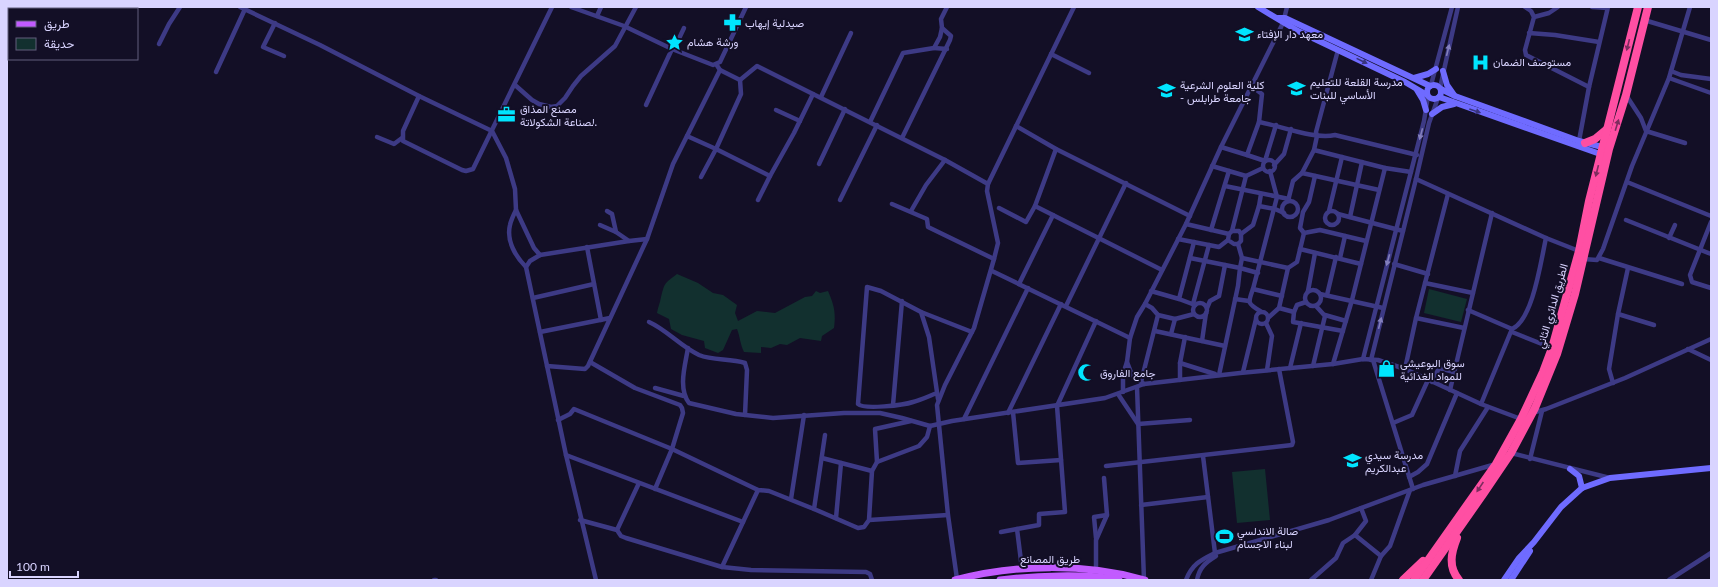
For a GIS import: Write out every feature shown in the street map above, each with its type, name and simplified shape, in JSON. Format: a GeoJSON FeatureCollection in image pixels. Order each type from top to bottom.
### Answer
{"type":"FeatureCollection","features":[{"type":"Feature","properties":{"kind":"highway","name":"الطريق الدائري الثاني"},"geometry":{"type":"LineString","coordinates":[[1423,580],[1511,453],[1544,386],[1564,331],[1583,259],[1605,152],[1607,128],[1638,7]]}},
{"type":"Feature","properties":{"kind":"highway","name":"الطريق الدائري الثاني"},"geometry":{"type":"LineString","coordinates":[[1414,580],[1496,464],[1522,419],[1552,348],[1605,152],[1626,95],[1648,7]]}},
{"type":"Feature","properties":{"kind":"highway"},"geometry":{"type":"LineString","coordinates":[[1582,142],[1595,139],[1607,128]]}},
{"type":"Feature","properties":{"kind":"highway"},"geometry":{"type":"LineString","coordinates":[[1459,580],[1453,568],[1451,559],[1457,538],[1466,519]]}},
{"type":"Feature","properties":{"kind":"highway"},"geometry":{"type":"LineString","coordinates":[[1403,580],[1440,543]]}},
{"type":"Feature","properties":{"kind":"main road","name":"طريق المصانع"},"geometry":{"type":"LineString","coordinates":[[956,580],[1018,570],[1070,568],[1121,574],[1145,580]]}},
{"type":"Feature","properties":{"kind":"main road","name":"طريق المصانع"},"geometry":{"type":"LineString","coordinates":[[1000,580],[1079,578],[1119,580]]}},
{"type":"Feature","properties":{"kind":"street"},"geometry":{"type":"LineString","coordinates":[[159,44],[180,7]]}},
{"type":"Feature","properties":{"kind":"street"},"geometry":{"type":"LineString","coordinates":[[402,138],[407,144],[466,170],[473,168],[552,7]]}},
{"type":"Feature","properties":{"kind":"street"},"geometry":{"type":"LineString","coordinates":[[571,7],[624,26],[709,64],[716,64],[720,62],[746,7]]}},
{"type":"Feature","properties":{"kind":"street"},"geometry":{"type":"LineString","coordinates":[[597,16],[601,7]]}},
{"type":"Feature","properties":{"kind":"street"},"geometry":{"type":"LineString","coordinates":[[515,85],[532,100],[539,104],[551,107],[556,106],[565,98],[578,79],[615,46],[624,26],[636,7]]}},
{"type":"Feature","properties":{"kind":"street"},"geometry":{"type":"LineString","coordinates":[[934,48],[940,37],[942,28],[941,19],[947,7]]}},
{"type":"Feature","properties":{"kind":"street"},"geometry":{"type":"LineString","coordinates":[[956,580],[939,423],[936,412],[938,400],[972,332],[992,271],[998,243],[987,192],[988,184],[1074,7]]}},
{"type":"Feature","properties":{"kind":"street"},"geometry":{"type":"LineString","coordinates":[[1258,7],[1284,21],[1414,78],[1431,85],[1436,85],[1440,89],[1455,96],[1582,142],[1605,152]]}},
{"type":"Feature","properties":{"kind":"street"},"geometry":{"type":"LineString","coordinates":[[1138,424],[1120,393],[1123,374],[1127,362],[1130,338],[1136,317],[1152,291],[1190,216],[1221,147],[1284,21],[1287,7]]}},
{"type":"Feature","properties":{"kind":"street"},"geometry":{"type":"LineString","coordinates":[[1371,580],[1381,556],[1390,546],[1411,490],[1409,477],[1393,423],[1372,360],[1383,308],[1432,114],[1441,94],[1440,70],[1452,7]]}},
{"type":"Feature","properties":{"kind":"street"},"geometry":{"type":"LineString","coordinates":[[1363,359],[1416,153],[1426,110],[1428,89],[1440,70],[1458,7]]}},
{"type":"Feature","properties":{"kind":"street"},"geometry":{"type":"LineString","coordinates":[[1525,7],[1531,11],[1534,17],[1524,52],[1589,87]]}},
{"type":"Feature","properties":{"kind":"street"},"geometry":{"type":"LineString","coordinates":[[1534,17],[1549,13],[1558,7]]}},
{"type":"Feature","properties":{"kind":"street"},"geometry":{"type":"LineString","coordinates":[[1582,142],[1589,87],[1608,8],[1592,7]]}},
{"type":"Feature","properties":{"kind":"street"},"geometry":{"type":"LineString","coordinates":[[1583,259],[1595,261],[1599,258],[1632,166],[1669,78],[1690,7]]}},
{"type":"Feature","properties":{"kind":"street"},"geometry":{"type":"LineString","coordinates":[[216,72],[243,8],[492,131],[506,158],[515,189],[516,210],[534,248],[540,255]]}},
{"type":"Feature","properties":{"kind":"street"},"geometry":{"type":"LineString","coordinates":[[1644,20],[1680,32],[1683,31],[1711,40]]}},
{"type":"Feature","properties":{"kind":"street"},"geometry":{"type":"LineString","coordinates":[[275,23],[263,47],[284,56]]}},
{"type":"Feature","properties":{"kind":"street"},"geometry":{"type":"LineString","coordinates":[[1448,23],[1454,25]]}},
{"type":"Feature","properties":{"kind":"street"},"geometry":{"type":"LineString","coordinates":[[646,106],[684,28]]}},
{"type":"Feature","properties":{"kind":"street"},"geometry":{"type":"LineString","coordinates":[[902,138],[946,49],[950,36],[942,28]]}},
{"type":"Feature","properties":{"kind":"street"},"geometry":{"type":"LineString","coordinates":[[1300,28],[1338,50],[1415,87],[1434,99],[1438,98],[1605,152]]}},
{"type":"Feature","properties":{"kind":"street"},"geometry":{"type":"LineString","coordinates":[[821,97],[851,33]]}},
{"type":"Feature","properties":{"kind":"street"},"geometry":{"type":"LineString","coordinates":[[1529,33],[1555,35],[1599,42]]}},
{"type":"Feature","properties":{"kind":"street"},"geometry":{"type":"LineString","coordinates":[[870,122],[903,53],[934,48],[946,49]]}},
{"type":"Feature","properties":{"kind":"street"},"geometry":{"type":"LineString","coordinates":[[1284,213],[1282,207],[1288,200],[1293,181],[1302,173],[1314,150],[1317,136],[1316,132],[1338,50]]}},
{"type":"Feature","properties":{"kind":"street"},"geometry":{"type":"LineString","coordinates":[[1051,54],[1089,73]]}},
{"type":"Feature","properties":{"kind":"street"},"geometry":{"type":"LineString","coordinates":[[716,64],[720,70],[740,80]]}},
{"type":"Feature","properties":{"kind":"street"},"geometry":{"type":"LineString","coordinates":[[740,80],[757,66],[877,125],[988,184]]}},
{"type":"Feature","properties":{"kind":"street"},"geometry":{"type":"LineString","coordinates":[[548,366],[585,369],[590,362],[647,239],[673,164],[720,70]]}},
{"type":"Feature","properties":{"kind":"street"},"geometry":{"type":"LineString","coordinates":[[1414,78],[1440,70]]}},
{"type":"Feature","properties":{"kind":"street"},"geometry":{"type":"LineString","coordinates":[[1440,70],[1447,85],[1455,96]]}},
{"type":"Feature","properties":{"kind":"street"},"geometry":{"type":"LineString","coordinates":[[1671,71],[1711,79]]}},
{"type":"Feature","properties":{"kind":"street"},"geometry":{"type":"LineString","coordinates":[[1669,78],[1711,93]]}},
{"type":"Feature","properties":{"kind":"street"},"geometry":{"type":"LineString","coordinates":[[702,177],[741,94],[740,80]]}},
{"type":"Feature","properties":{"kind":"street"},"geometry":{"type":"LineString","coordinates":[[1247,156],[1259,122],[1262,94],[1251,86]]}},
{"type":"Feature","properties":{"kind":"street"},"geometry":{"type":"LineString","coordinates":[[1415,87],[1423,100],[1426,110]]}},
{"type":"Feature","properties":{"kind":"street"},"geometry":{"type":"LineString","coordinates":[[758,200],[813,94]]}},
{"type":"Feature","properties":{"kind":"street"},"geometry":{"type":"LineString","coordinates":[[1626,95],[1641,118],[1646,131]]}},
{"type":"Feature","properties":{"kind":"street"},"geometry":{"type":"LineString","coordinates":[[377,137],[394,144],[402,138],[403,131],[419,96]]}},
{"type":"Feature","properties":{"kind":"street"},"geometry":{"type":"LineString","coordinates":[[1432,114],[1442,107],[1454,104]]}},
{"type":"Feature","properties":{"kind":"street"},"geometry":{"type":"LineString","coordinates":[[819,164],[845,109]]}},
{"type":"Feature","properties":{"kind":"street"},"geometry":{"type":"LineString","coordinates":[[776,110],[800,121]]}},
{"type":"Feature","properties":{"kind":"street"},"geometry":{"type":"LineString","coordinates":[[1259,122],[1317,136],[1329,137],[1335,135],[1416,153],[1421,161]]}},
{"type":"Feature","properties":{"kind":"street"},"geometry":{"type":"LineString","coordinates":[[840,200],[877,125]]}},
{"type":"Feature","properties":{"kind":"street"},"geometry":{"type":"LineString","coordinates":[[1263,168],[1276,125]]}},
{"type":"Feature","properties":{"kind":"street"},"geometry":{"type":"LineString","coordinates":[[1016,126],[1056,149],[1190,216]]}},
{"type":"Feature","properties":{"kind":"street"},"geometry":{"type":"LineString","coordinates":[[1270,171],[1274,169],[1274,165],[1284,154],[1291,129]]}},
{"type":"Feature","properties":{"kind":"street"},"geometry":{"type":"LineString","coordinates":[[1646,131],[1685,143]]}},
{"type":"Feature","properties":{"kind":"street"},"geometry":{"type":"LineString","coordinates":[[687,136],[770,176]]}},
{"type":"Feature","properties":{"kind":"street"},"geometry":{"type":"LineString","coordinates":[[1221,147],[1265,161],[1271,160],[1274,165]]}},
{"type":"Feature","properties":{"kind":"street"},"geometry":{"type":"LineString","coordinates":[[999,208],[1026,222],[1035,206],[1056,149]]}},
{"type":"Feature","properties":{"kind":"street"},"geometry":{"type":"LineString","coordinates":[[1314,150],[1385,168],[1411,172]]}},
{"type":"Feature","properties":{"kind":"street"},"geometry":{"type":"LineString","coordinates":[[1338,214],[1337,222],[1329,224],[1326,221],[1325,216],[1330,211],[1342,157]]}},
{"type":"Feature","properties":{"kind":"street"},"geometry":{"type":"LineString","coordinates":[[911,211],[926,185],[945,160]]}},
{"type":"Feature","properties":{"kind":"street"},"geometry":{"type":"LineString","coordinates":[[1350,217],[1362,162]]}},
{"type":"Feature","properties":{"kind":"street"},"geometry":{"type":"LineString","coordinates":[[1212,166],[1246,176],[1263,168]]}},
{"type":"Feature","properties":{"kind":"street"},"geometry":{"type":"LineString","coordinates":[[1263,168],[1266,171],[1270,171]]}},
{"type":"Feature","properties":{"kind":"street"},"geometry":{"type":"LineString","coordinates":[[1333,364],[1352,300],[1385,168]]}},
{"type":"Feature","properties":{"kind":"street"},"geometry":{"type":"LineString","coordinates":[[1211,230],[1230,171]]}},
{"type":"Feature","properties":{"kind":"street"},"geometry":{"type":"LineString","coordinates":[[1269,316],[1265,312],[1260,311],[1250,305],[1249,301],[1275,209],[1276,198],[1270,171]]}},
{"type":"Feature","properties":{"kind":"street"},"geometry":{"type":"LineString","coordinates":[[1302,173],[1379,190]]}},
{"type":"Feature","properties":{"kind":"street"},"geometry":{"type":"LineString","coordinates":[[1178,239],[1219,247],[1228,240],[1246,176]]}},
{"type":"Feature","properties":{"kind":"street"},"geometry":{"type":"LineString","coordinates":[[1304,233],[1300,228],[1303,212],[1309,202],[1314,176]]}},
{"type":"Feature","properties":{"kind":"street"},"geometry":{"type":"LineString","coordinates":[[1416,180],[1546,238],[1579,251]]}},
{"type":"Feature","properties":{"kind":"street"},"geometry":{"type":"LineString","coordinates":[[1627,182],[1711,216]]}},
{"type":"Feature","properties":{"kind":"street"},"geometry":{"type":"LineString","coordinates":[[1061,460],[1018,463],[1010,412],[1126,183]]}},
{"type":"Feature","properties":{"kind":"street"},"geometry":{"type":"LineString","coordinates":[[1225,186],[1288,200],[1296,204],[1297,210],[1295,214],[1287,216],[1275,209],[1259,206]]}},
{"type":"Feature","properties":{"kind":"street"},"geometry":{"type":"LineString","coordinates":[[1238,244],[1242,239],[1242,234],[1253,225],[1261,194]]}},
{"type":"Feature","properties":{"kind":"street"},"geometry":{"type":"LineString","coordinates":[[1405,369],[1416,318],[1448,194]]}},
{"type":"Feature","properties":{"kind":"street"},"geometry":{"type":"LineString","coordinates":[[892,204],[927,219],[928,227],[994,259]]}},
{"type":"Feature","properties":{"kind":"street"},"geometry":{"type":"LineString","coordinates":[[1035,206],[1162,270]]}},
{"type":"Feature","properties":{"kind":"street"},"geometry":{"type":"LineString","coordinates":[[516,210],[510,225],[512,248],[517,258],[526,267],[580,520],[596,580]]}},
{"type":"Feature","properties":{"kind":"street"},"geometry":{"type":"LineString","coordinates":[[1297,210],[1303,212]]}},
{"type":"Feature","properties":{"kind":"street"},"geometry":{"type":"LineString","coordinates":[[607,211],[612,214],[616,232]]}},
{"type":"Feature","properties":{"kind":"street"},"geometry":{"type":"LineString","coordinates":[[1330,211],[1403,231]]}},
{"type":"Feature","properties":{"kind":"street"},"geometry":{"type":"LineString","coordinates":[[1450,390],[1492,213]]}},
{"type":"Feature","properties":{"kind":"street"},"geometry":{"type":"LineString","coordinates":[[1019,284],[1052,215]]}},
{"type":"Feature","properties":{"kind":"street"},"geometry":{"type":"LineString","coordinates":[[1626,220],[1711,254]]}},
{"type":"Feature","properties":{"kind":"street"},"geometry":{"type":"LineString","coordinates":[[1711,222],[1690,275],[1692,282],[1711,288]]}},
{"type":"Feature","properties":{"kind":"street"},"geometry":{"type":"LineString","coordinates":[[1186,224],[1211,230],[1230,232],[1236,230],[1242,234]]}},
{"type":"Feature","properties":{"kind":"street"},"geometry":{"type":"LineString","coordinates":[[600,225],[616,232],[629,241]]}},
{"type":"Feature","properties":{"kind":"street"},"geometry":{"type":"LineString","coordinates":[[1669,238],[1674,225]]}},
{"type":"Feature","properties":{"kind":"street"},"geometry":{"type":"LineString","coordinates":[[1304,233],[1320,230],[1366,241]]}},
{"type":"Feature","properties":{"kind":"street"},"geometry":{"type":"LineString","coordinates":[[1242,258],[1288,268],[1298,262],[1304,233]]}},
{"type":"Feature","properties":{"kind":"street"},"geometry":{"type":"LineString","coordinates":[[1327,295],[1345,236]]}},
{"type":"Feature","properties":{"kind":"street"},"geometry":{"type":"LineString","coordinates":[[1481,404],[1512,330],[1522,322],[1530,307],[1546,238]]}},
{"type":"Feature","properties":{"kind":"street"},"geometry":{"type":"LineString","coordinates":[[526,267],[530,260],[540,255],[647,239]]}},
{"type":"Feature","properties":{"kind":"street"},"geometry":{"type":"LineString","coordinates":[[1228,240],[1234,244],[1238,244]]}},
{"type":"Feature","properties":{"kind":"street"},"geometry":{"type":"LineString","coordinates":[[1179,299],[1194,242]]}},
{"type":"Feature","properties":{"kind":"street"},"geometry":{"type":"LineString","coordinates":[[1218,375],[1235,299],[1242,258],[1238,244]]}},
{"type":"Feature","properties":{"kind":"street"},"geometry":{"type":"LineString","coordinates":[[1194,314],[1193,309],[1208,245]]}},
{"type":"Feature","properties":{"kind":"street"},"geometry":{"type":"LineString","coordinates":[[587,247],[601,320]]}},
{"type":"Feature","properties":{"kind":"street"},"geometry":{"type":"LineString","coordinates":[[1300,249],[1361,264]]}},
{"type":"Feature","properties":{"kind":"street"},"geometry":{"type":"LineString","coordinates":[[1315,252],[1308,291],[1305,296],[1306,302],[1310,306],[1316,306],[1325,315],[1346,321]]}},
{"type":"Feature","properties":{"kind":"street"},"geometry":{"type":"LineString","coordinates":[[1190,258],[1258,273]]}},
{"type":"Feature","properties":{"kind":"street"},"geometry":{"type":"LineString","coordinates":[[1599,258],[1682,284]]}},
{"type":"Feature","properties":{"kind":"street"},"geometry":{"type":"LineString","coordinates":[[1394,264],[1428,274]]}},
{"type":"Feature","properties":{"kind":"street"},"geometry":{"type":"LineString","coordinates":[[1202,341],[1210,301],[1219,296],[1225,266]]}},
{"type":"Feature","properties":{"kind":"street"},"geometry":{"type":"LineString","coordinates":[[1267,370],[1272,336],[1266,323],[1269,316],[1279,308],[1288,268]]}},
{"type":"Feature","properties":{"kind":"street"},"geometry":{"type":"LineString","coordinates":[[1613,382],[1609,369],[1618,314],[1628,268]]}},
{"type":"Feature","properties":{"kind":"street"},"geometry":{"type":"LineString","coordinates":[[992,271],[1130,338]]}},
{"type":"Feature","properties":{"kind":"street"},"geometry":{"type":"LineString","coordinates":[[1425,283],[1473,293]]}},
{"type":"Feature","properties":{"kind":"street"},"geometry":{"type":"LineString","coordinates":[[533,298],[594,284]]}},
{"type":"Feature","properties":{"kind":"street"},"geometry":{"type":"LineString","coordinates":[[937,393],[912,403],[861,406],[858,404],[867,287],[902,301],[921,312],[972,332]]}},
{"type":"Feature","properties":{"kind":"street"},"geometry":{"type":"LineString","coordinates":[[964,419],[1028,288]]}},
{"type":"Feature","properties":{"kind":"street"},"geometry":{"type":"LineString","coordinates":[[1253,289],[1282,296]]}},
{"type":"Feature","properties":{"kind":"street"},"geometry":{"type":"LineString","coordinates":[[1308,291],[1313,290],[1320,294],[1383,308]]}},
{"type":"Feature","properties":{"kind":"street"},"geometry":{"type":"LineString","coordinates":[[1152,291],[1194,305],[1202,303],[1207,311]]}},
{"type":"Feature","properties":{"kind":"street"},"geometry":{"type":"LineString","coordinates":[[1316,306],[1321,299],[1320,294]]}},
{"type":"Feature","properties":{"kind":"street"},"geometry":{"type":"LineString","coordinates":[[1235,299],[1249,301]]}},
{"type":"Feature","properties":{"kind":"street"},"geometry":{"type":"LineString","coordinates":[[893,405],[902,301]]}},
{"type":"Feature","properties":{"kind":"street"},"geometry":{"type":"LineString","coordinates":[[1306,302],[1298,304],[1294,312],[1292,322],[1343,331]]}},
{"type":"Feature","properties":{"kind":"street"},"geometry":{"type":"LineString","coordinates":[[1145,304],[1152,308],[1158,315],[1175,319],[1194,314],[1200,318],[1207,311]]}},
{"type":"Feature","properties":{"kind":"street"},"geometry":{"type":"LineString","coordinates":[[1279,308],[1294,312]]}},
{"type":"Feature","properties":{"kind":"street"},"geometry":{"type":"LineString","coordinates":[[1468,310],[1552,348]]}},
{"type":"Feature","properties":{"kind":"street"},"geometry":{"type":"LineString","coordinates":[[1243,372],[1257,314],[1260,311]]}},
{"type":"Feature","properties":{"kind":"street"},"geometry":{"type":"LineString","coordinates":[[921,312],[928,337],[938,400]]}},
{"type":"Feature","properties":{"kind":"street"},"geometry":{"type":"LineString","coordinates":[[1618,314],[1654,325]]}},
{"type":"Feature","properties":{"kind":"street"},"geometry":{"type":"LineString","coordinates":[[1142,383],[1158,315]]}},
{"type":"Feature","properties":{"kind":"street"},"geometry":{"type":"LineString","coordinates":[[1313,366],[1325,315]]}},
{"type":"Feature","properties":{"kind":"street"},"geometry":{"type":"LineString","coordinates":[[540,332],[610,318]]}},
{"type":"Feature","properties":{"kind":"street"},"geometry":{"type":"LineString","coordinates":[[1416,318],[1464,328]]}},
{"type":"Feature","properties":{"kind":"street"},"geometry":{"type":"LineString","coordinates":[[1171,334],[1175,319]]}},
{"type":"Feature","properties":{"kind":"street"},"geometry":{"type":"LineString","coordinates":[[1256,319],[1260,324],[1266,323]]}},
{"type":"Feature","properties":{"kind":"street"},"geometry":{"type":"LineString","coordinates":[[1000,532],[1039,525],[1039,514],[1065,512],[1057,406],[1096,321]]}},
{"type":"Feature","properties":{"kind":"street"},"geometry":{"type":"LineString","coordinates":[[649,322],[661,328],[701,356],[745,363],[747,370],[745,415]]}},
{"type":"Feature","properties":{"kind":"street"},"geometry":{"type":"LineString","coordinates":[[1290,368],[1301,323]]}},
{"type":"Feature","properties":{"kind":"street"},"geometry":{"type":"LineString","coordinates":[[1155,331],[1225,346]]}},
{"type":"Feature","properties":{"kind":"street"},"geometry":{"type":"LineString","coordinates":[[1180,380],[1180,363],[1185,337]]}},
{"type":"Feature","properties":{"kind":"street"},"geometry":{"type":"LineString","coordinates":[[1532,413],[1613,382],[1711,339]]}},
{"type":"Feature","properties":{"kind":"street"},"geometry":{"type":"LineString","coordinates":[[688,348],[683,375],[684,396],[690,404],[745,415],[772,418],[804,414],[880,413],[930,426],[939,423],[1105,398],[1137,387],[1142,383],[1333,364],[1363,359],[1405,369],[1488,407],[1522,419]]}},
{"type":"Feature","properties":{"kind":"street"},"geometry":{"type":"LineString","coordinates":[[1688,349],[1711,360]]}},
{"type":"Feature","properties":{"kind":"street"},"geometry":{"type":"LineString","coordinates":[[590,362],[635,388],[680,405],[682,408],[683,413],[672,449],[654,489]]}},
{"type":"Feature","properties":{"kind":"street"},"geometry":{"type":"LineString","coordinates":[[1127,362],[1132,375],[1142,383]]}},
{"type":"Feature","properties":{"kind":"street"},"geometry":{"type":"LineString","coordinates":[[1180,363],[1218,375]]}},
{"type":"Feature","properties":{"kind":"street"},"geometry":{"type":"LineString","coordinates":[[1393,423],[1412,415],[1430,381],[1439,368],[1454,372]]}},
{"type":"Feature","properties":{"kind":"street"},"geometry":{"type":"LineString","coordinates":[[1106,466],[1292,445],[1293,442],[1279,369]]}},
{"type":"Feature","properties":{"kind":"street"},"geometry":{"type":"LineString","coordinates":[[1137,387],[1145,580]]}},
{"type":"Feature","properties":{"kind":"street"},"geometry":{"type":"LineString","coordinates":[[655,388],[684,396]]}},
{"type":"Feature","properties":{"kind":"street"},"geometry":{"type":"LineString","coordinates":[[1409,477],[1417,473],[1427,464],[1457,393]]}},
{"type":"Feature","properties":{"kind":"street"},"geometry":{"type":"LineString","coordinates":[[1455,476],[1460,451],[1488,407]]}},
{"type":"Feature","properties":{"kind":"street"},"geometry":{"type":"LineString","coordinates":[[558,420],[570,414],[574,409],[672,449],[758,490],[768,491],[791,499],[858,528],[865,527],[869,520],[872,471],[877,462],[875,429],[912,421]]}},
{"type":"Feature","properties":{"kind":"street"},"geometry":{"type":"LineString","coordinates":[[1530,459],[1542,410]]}},
{"type":"Feature","properties":{"kind":"street"},"geometry":{"type":"LineString","coordinates":[[791,499],[804,414]]}},
{"type":"Feature","properties":{"kind":"street"},"geometry":{"type":"LineString","coordinates":[[1138,424],[1190,420]]}},
{"type":"Feature","properties":{"kind":"street"},"geometry":{"type":"LineString","coordinates":[[877,462],[918,446],[927,437],[930,426]]}},
{"type":"Feature","properties":{"kind":"street"},"geometry":{"type":"LineString","coordinates":[[814,509],[825,435]]}},
{"type":"Feature","properties":{"kind":"street"},"geometry":{"type":"LineString","coordinates":[[1511,453],[1610,478]]}},
{"type":"Feature","properties":{"kind":"street"},"geometry":{"type":"LineString","coordinates":[[566,455],[743,522]]}},
{"type":"Feature","properties":{"kind":"street"},"geometry":{"type":"LineString","coordinates":[[1203,456],[1215,553]]}},
{"type":"Feature","properties":{"kind":"street"},"geometry":{"type":"LineString","coordinates":[[822,458],[872,471]]}},
{"type":"Feature","properties":{"kind":"street"},"geometry":{"type":"LineString","coordinates":[[836,518],[841,463]]}},
{"type":"Feature","properties":{"kind":"street"},"geometry":{"type":"LineString","coordinates":[[1186,580],[1189,571],[1194,565],[1201,559],[1215,553],[1329,520],[1411,490],[1496,464]]}},
{"type":"Feature","properties":{"kind":"street"},"geometry":{"type":"LineString","coordinates":[[1504,580],[1519,558],[1534,542],[1561,507],[1582,488],[1610,478],[1711,468]]}},
{"type":"Feature","properties":{"kind":"street"},"geometry":{"type":"LineString","coordinates":[[1570,469],[1579,476],[1582,488]]}},
{"type":"Feature","properties":{"kind":"street"},"geometry":{"type":"LineString","coordinates":[[1096,540],[1107,515],[1104,478]]}},
{"type":"Feature","properties":{"kind":"street"},"geometry":{"type":"LineString","coordinates":[[618,530],[639,483]]}},
{"type":"Feature","properties":{"kind":"street"},"geometry":{"type":"LineString","coordinates":[[722,567],[758,490]]}},
{"type":"Feature","properties":{"kind":"street"},"geometry":{"type":"LineString","coordinates":[[1141,505],[1208,498]]}},
{"type":"Feature","properties":{"kind":"street"},"geometry":{"type":"LineString","coordinates":[[1312,580],[1336,558],[1343,543],[1355,535],[1366,521],[1361,508]]}},
{"type":"Feature","properties":{"kind":"street"},"geometry":{"type":"LineString","coordinates":[[869,520],[948,515]]}},
{"type":"Feature","properties":{"kind":"street"},"geometry":{"type":"LineString","coordinates":[[1096,570],[1094,517],[1107,515]]}},
{"type":"Feature","properties":{"kind":"street"},"geometry":{"type":"LineString","coordinates":[[580,520],[618,530],[621,536],[626,538],[722,567],[750,570],[866,572],[870,574],[872,580]]}},
{"type":"Feature","properties":{"kind":"street"},"geometry":{"type":"LineString","coordinates":[[1016,579],[1018,570],[1017,529]]}},
{"type":"Feature","properties":{"kind":"street"},"geometry":{"type":"LineString","coordinates":[[1355,535],[1381,556]]}},
{"type":"Feature","properties":{"kind":"street"},"geometry":{"type":"LineString","coordinates":[[1511,580],[1524,562],[1534,542]]}},
{"type":"Feature","properties":{"kind":"street"},"geometry":{"type":"LineString","coordinates":[[1197,580],[1198,572],[1206,562],[1222,551]]}},
{"type":"Feature","properties":{"kind":"street"},"geometry":{"type":"LineString","coordinates":[[1669,580],[1711,553]]}},
{"type":"Feature","properties":{"kind":"green space"},"geometry":{"type":"Polygon","coordinates":[[[677,274],[698,283],[713,293],[723,295],[737,305],[735,313],[738,321],[757,311],[775,313],[805,297],[812,296],[816,291],[820,293],[828,291],[834,309],[834,328],[822,336],[821,341],[800,338],[787,345],[780,344],[771,348],[761,347],[761,353],[744,352],[737,329],[732,330],[723,350],[718,353],[705,348],[704,341],[682,335],[671,329],[669,319],[657,313],[664,286],[677,274]]]}},
{"type":"Feature","properties":{"kind":"green space"},"geometry":{"type":"Polygon","coordinates":[[[1429,289],[1467,299],[1461,322],[1424,313],[1429,289]]]}},
{"type":"Feature","properties":{"kind":"green space"},"geometry":{"type":"Polygon","coordinates":[[[1265,469],[1270,520],[1237,523],[1232,472],[1265,469]]]}},
{"type":"Feature","properties":{"kind":"place","name":"صيدلية إيهاب"},"geometry":{"type":"Point","coordinates":[732,23]}},
{"type":"Feature","properties":{"kind":"place","name":"معهد دار الإفتاء"},"geometry":{"type":"Point","coordinates":[1244,34]}},
{"type":"Feature","properties":{"kind":"place","name":"ورشة هشام"},"geometry":{"type":"Point","coordinates":[674,42]}},
{"type":"Feature","properties":{"kind":"place","name":"مستوصف الضمان"},"geometry":{"type":"Point","coordinates":[1480,62]}},
{"type":"Feature","properties":{"kind":"place","name":"مدرسة القلعة للتعليم الأساسي للبنات"},"geometry":{"type":"Point","coordinates":[1297,88]}},
{"type":"Feature","properties":{"kind":"place","name":"كلية العلوم الشرعية - جامعة طرابلس"},"geometry":{"type":"Point","coordinates":[1167,91]}},
{"type":"Feature","properties":{"kind":"place","name":"مصنع المذاق لصناعة الشكولاتة."},"geometry":{"type":"Point","coordinates":[507,115]}},
{"type":"Feature","properties":{"kind":"place","name":"سوق البوعيشي للمواد الغدائية"},"geometry":{"type":"Point","coordinates":[1387,369]}},
{"type":"Feature","properties":{"kind":"place","name":"جامع الفاروق"},"geometry":{"type":"Point","coordinates":[1087,373]}},
{"type":"Feature","properties":{"kind":"place","name":"مدرسة سيدي عبدالكريم"},"geometry":{"type":"Point","coordinates":[1352,461]}},
{"type":"Feature","properties":{"kind":"place","name":"صالة الاندلسي لبناء الاجسام"},"geometry":{"type":"Point","coordinates":[1224,537]}}]}
